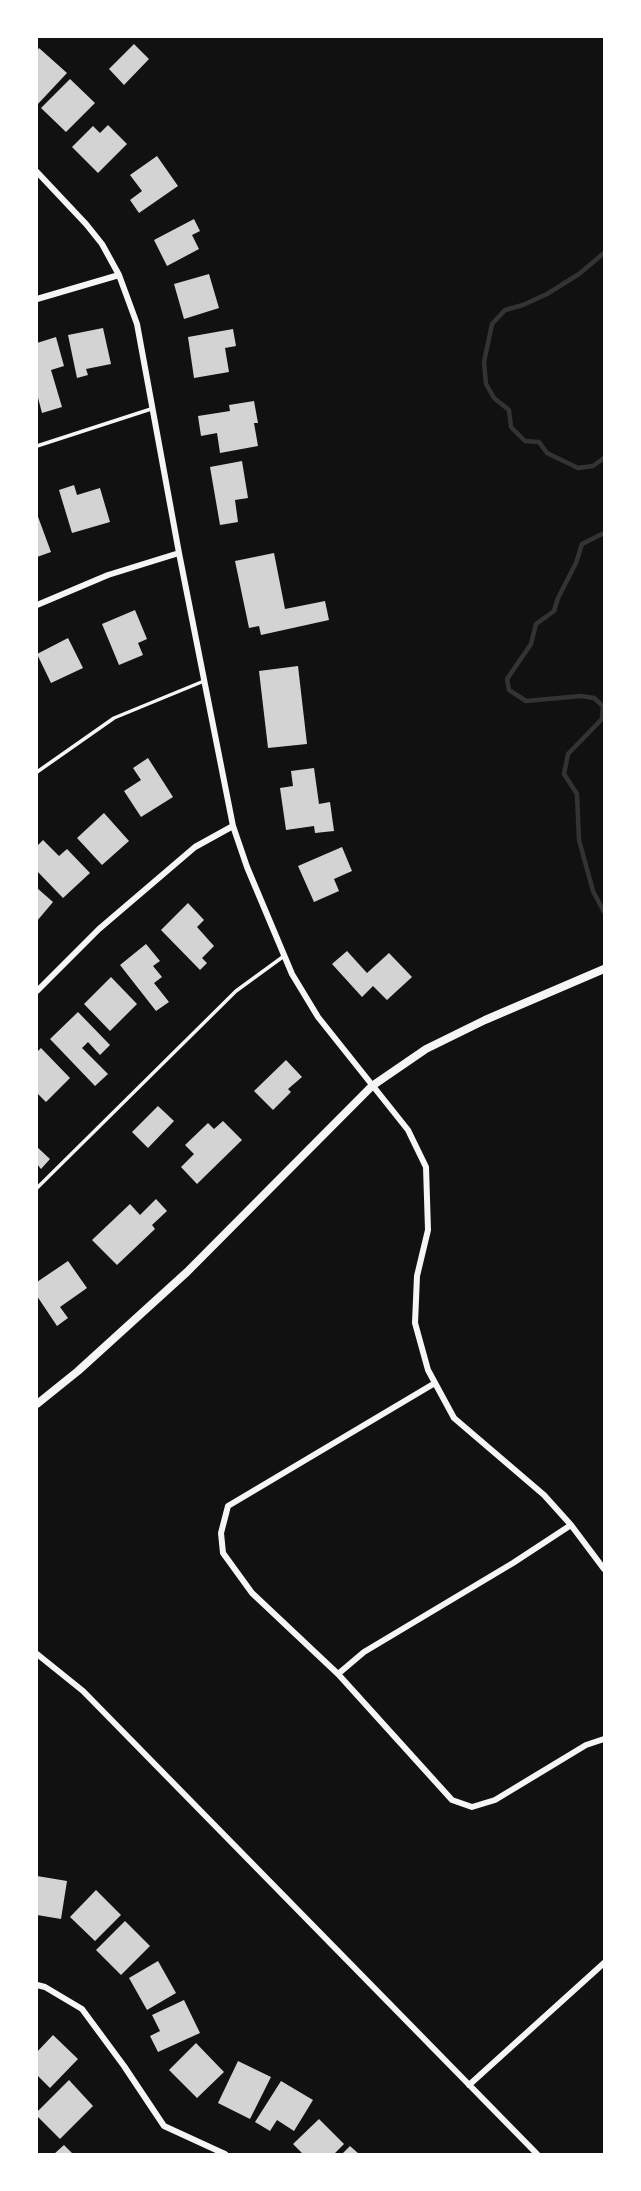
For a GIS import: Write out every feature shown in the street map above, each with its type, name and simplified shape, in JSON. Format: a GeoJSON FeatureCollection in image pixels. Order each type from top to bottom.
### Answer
{"type":"FeatureCollection","features":[{"type":"Feature","properties":{"kind":"street"},"geometry":{"type":"LineString","coordinates":[[37,172],[86,223],[102,244],[119,275],[137,324],[233,826],[284,956],[318,1017],[408,1130],[426,1167],[428,1230],[417,1276],[415,1323],[428,1370],[454,1418],[544,1495],[604,1569]]}},
{"type":"Feature","properties":{"kind":"street"},"geometry":{"type":"LineString","coordinates":[[37,299],[119,275]]}},
{"type":"Feature","properties":{"kind":"street"},"geometry":{"type":"LineString","coordinates":[[37,605],[108,575],[179,553]]}},
{"type":"Feature","properties":{"kind":"street"},"geometry":{"type":"LineString","coordinates":[[37,991],[99,929],[195,847],[233,826]]}},
{"type":"Feature","properties":{"kind":"street"},"geometry":{"type":"LineString","coordinates":[[37,1404],[78,1371],[187,1272],[372,1086],[426,1049],[485,1020],[604,970]]}},
{"type":"Feature","properties":{"kind":"street"},"geometry":{"type":"LineString","coordinates":[[435,1383],[228,1506],[220,1532],[223,1553],[252,1593],[338,1674],[452,1800],[472,1807],[495,1800],[586,1745],[604,1740]]}},
{"type":"Feature","properties":{"kind":"street"},"geometry":{"type":"LineString","coordinates":[[338,1674],[364,1652],[502,1570],[571,1525]]}},
{"type":"Feature","properties":{"kind":"street"},"geometry":{"type":"LineString","coordinates":[[37,1654],[83,1691],[537,2154]]}},
{"type":"Feature","properties":{"kind":"street"},"geometry":{"type":"LineString","coordinates":[[469,2085],[604,1963]]}},
{"type":"Feature","properties":{"kind":"street"},"geometry":{"type":"LineString","coordinates":[[37,1985],[82,2009],[164,2126],[225,2154]]}},
{"type":"Feature","properties":{"kind":"lane"},"geometry":{"type":"LineString","coordinates":[[37,446],[153,408]]}},
{"type":"Feature","properties":{"kind":"lane"},"geometry":{"type":"LineString","coordinates":[[37,772],[114,718],[204,681]]}},
{"type":"Feature","properties":{"kind":"lane"},"geometry":{"type":"LineString","coordinates":[[37,1188],[236,991],[284,956]]}},
{"type":"Feature","properties":{"kind":"building"},"geometry":{"type":"Polygon","coordinates":[[[134,44],[149,59],[124,85],[109,69],[134,44]]]}},
{"type":"Feature","properties":{"kind":"building"},"geometry":{"type":"Polygon","coordinates":[[[39,48],[67,73],[37,105],[37,51],[39,48]]]}},
{"type":"Feature","properties":{"kind":"building"},"geometry":{"type":"Polygon","coordinates":[[[70,79],[95,103],[66,132],[41,108],[70,79]]]}},
{"type":"Feature","properties":{"kind":"building"},"geometry":{"type":"Polygon","coordinates":[[[108,125],[127,144],[98,173],[72,147],[93,126],[100,133],[108,125]]]}},
{"type":"Feature","properties":{"kind":"building"},"geometry":{"type":"Polygon","coordinates":[[[157,156],[178,186],[139,213],[130,200],[142,191],[130,175],[157,156]]]}},
{"type":"Feature","properties":{"kind":"building"},"geometry":{"type":"Polygon","coordinates":[[[194,219],[200,231],[192,235],[199,249],[167,266],[154,240],[194,219]]]}},
{"type":"Feature","properties":{"kind":"building"},"geometry":{"type":"Polygon","coordinates":[[[209,274],[219,308],[184,319],[174,284],[209,274]]]}},
{"type":"Feature","properties":{"kind":"building"},"geometry":{"type":"Polygon","coordinates":[[[103,328],[111,364],[86,369],[88,375],[77,378],[68,335],[103,328]]]}},
{"type":"Feature","properties":{"kind":"building"},"geometry":{"type":"Polygon","coordinates":[[[233,329],[236,346],[225,348],[229,372],[194,378],[188,337],[233,329]]]}},
{"type":"Feature","properties":{"kind":"building"},"geometry":{"type":"Polygon","coordinates":[[[56,337],[64,366],[51,370],[62,407],[42,413],[37,394],[37,343],[56,337]]]}},
{"type":"Feature","properties":{"kind":"building"},"geometry":{"type":"Polygon","coordinates":[[[254,401],[258,446],[220,453],[217,433],[201,436],[198,416],[230,411],[229,405],[254,401]]]}},
{"type":"Feature","properties":{"kind":"building"},"geometry":{"type":"Polygon","coordinates":[[[242,461],[248,498],[235,500],[238,522],[220,525],[210,467],[242,461]]]}},
{"type":"Feature","properties":{"kind":"building"},"geometry":{"type":"Polygon","coordinates":[[[74,485],[77,495],[100,488],[110,522],[72,533],[59,490],[74,485]]]}},
{"type":"Feature","properties":{"kind":"building"},"geometry":{"type":"Polygon","coordinates":[[[37,514],[51,552],[37,557],[37,514]]]}},
{"type":"Feature","properties":{"kind":"building"},"geometry":{"type":"Polygon","coordinates":[[[274,553],[285,609],[325,601],[329,620],[261,635],[259,626],[249,628],[235,561],[274,553]]]}},
{"type":"Feature","properties":{"kind":"building"},"geometry":{"type":"Polygon","coordinates":[[[135,610],[147,639],[138,643],[143,655],[119,665],[102,624],[135,610]]]}},
{"type":"Feature","properties":{"kind":"building"},"geometry":{"type":"Polygon","coordinates":[[[68,638],[83,668],[51,683],[37,654],[68,638]]]}},
{"type":"Feature","properties":{"kind":"building"},"geometry":{"type":"Polygon","coordinates":[[[298,666],[307,744],[268,748],[259,671],[298,666]]]}},
{"type":"Feature","properties":{"kind":"building"},"geometry":{"type":"Polygon","coordinates":[[[148,758],[173,797],[141,817],[124,791],[141,780],[133,768],[148,758]]]}},
{"type":"Feature","properties":{"kind":"building"},"geometry":{"type":"Polygon","coordinates":[[[314,768],[319,804],[330,802],[334,831],[315,833],[314,826],[286,830],[280,788],[293,786],[291,771],[314,768]]]}},
{"type":"Feature","properties":{"kind":"building"},"geometry":{"type":"Polygon","coordinates":[[[104,813],[129,841],[102,865],[77,838],[104,813]]]}},
{"type":"Feature","properties":{"kind":"building"},"geometry":{"type":"Polygon","coordinates":[[[43,840],[59,856],[67,849],[90,873],[63,898],[37,871],[37,846],[43,840]]]}},
{"type":"Feature","properties":{"kind":"building"},"geometry":{"type":"Polygon","coordinates":[[[342,847],[352,871],[334,879],[339,891],[314,902],[298,866],[342,847]]]}},
{"type":"Feature","properties":{"kind":"building"},"geometry":{"type":"Polygon","coordinates":[[[37,888],[53,902],[37,921],[37,888]]]}},
{"type":"Feature","properties":{"kind":"building"},"geometry":{"type":"Polygon","coordinates":[[[188,903],[204,920],[197,927],[214,946],[202,958],[207,963],[200,970],[161,930],[188,903]]]}},
{"type":"Feature","properties":{"kind":"building"},"geometry":{"type":"Polygon","coordinates":[[[146,944],[160,961],[153,966],[162,977],[154,983],[169,1002],[156,1011],[120,965],[146,944]]]}},
{"type":"Feature","properties":{"kind":"building"},"geometry":{"type":"Polygon","coordinates":[[[347,951],[367,973],[389,953],[412,977],[387,1000],[373,986],[362,997],[332,964],[347,951]]]}},
{"type":"Feature","properties":{"kind":"building"},"geometry":{"type":"Polygon","coordinates":[[[111,977],[137,1004],[110,1031],[84,1004],[111,977]]]}},
{"type":"Feature","properties":{"kind":"building"},"geometry":{"type":"Polygon","coordinates":[[[78,1012],[110,1045],[100,1055],[88,1042],[82,1048],[108,1074],[95,1086],[50,1039],[78,1012]]]}},
{"type":"Feature","properties":{"kind":"building"},"geometry":{"type":"Polygon","coordinates":[[[41,1048],[70,1078],[46,1102],[37,1093],[37,1052],[41,1048]]]}},
{"type":"Feature","properties":{"kind":"building"},"geometry":{"type":"Polygon","coordinates":[[[286,1060],[302,1077],[288,1089],[291,1092],[273,1110],[254,1091],[286,1060]]]}},
{"type":"Feature","properties":{"kind":"building"},"geometry":{"type":"Polygon","coordinates":[[[158,1106],[174,1121],[148,1148],[132,1132],[158,1106]]]}},
{"type":"Feature","properties":{"kind":"building"},"geometry":{"type":"Polygon","coordinates":[[[223,1121],[242,1140],[197,1184],[181,1167],[194,1154],[185,1145],[208,1123],[214,1129],[223,1121]]]}},
{"type":"Feature","properties":{"kind":"building"},"geometry":{"type":"Polygon","coordinates":[[[37,1147],[50,1159],[41,1169],[37,1164],[37,1147]]]}},
{"type":"Feature","properties":{"kind":"building"},"geometry":{"type":"Polygon","coordinates":[[[156,1199],[167,1211],[152,1225],[155,1229],[117,1265],[92,1240],[130,1204],[140,1215],[156,1199]]]}},
{"type":"Feature","properties":{"kind":"building"},"geometry":{"type":"Polygon","coordinates":[[[68,1261],[87,1288],[60,1307],[68,1318],[57,1326],[37,1296],[37,1282],[68,1261]]]}},
{"type":"Feature","properties":{"kind":"building"},"geometry":{"type":"Polygon","coordinates":[[[37,1876],[67,1881],[61,1919],[37,1915],[37,1876]]]}},
{"type":"Feature","properties":{"kind":"building"},"geometry":{"type":"Polygon","coordinates":[[[96,1890],[121,1915],[95,1941],[70,1917],[96,1890]]]}},
{"type":"Feature","properties":{"kind":"building"},"geometry":{"type":"Polygon","coordinates":[[[125,1921],[150,1946],[121,1975],[96,1950],[125,1921]]]}},
{"type":"Feature","properties":{"kind":"building"},"geometry":{"type":"Polygon","coordinates":[[[158,1961],[176,1993],[147,2010],[129,1978],[158,1961]]]}},
{"type":"Feature","properties":{"kind":"building"},"geometry":{"type":"Polygon","coordinates":[[[184,2000],[200,2033],[158,2052],[150,2036],[160,2031],[152,2015],[184,2000]]]}},
{"type":"Feature","properties":{"kind":"building"},"geometry":{"type":"Polygon","coordinates":[[[53,2035],[78,2059],[50,2088],[37,2075],[37,2052],[53,2035]]]}},
{"type":"Feature","properties":{"kind":"building"},"geometry":{"type":"Polygon","coordinates":[[[196,2043],[224,2072],[197,2098],[169,2070],[196,2043]]]}},
{"type":"Feature","properties":{"kind":"building"},"geometry":{"type":"Polygon","coordinates":[[[238,2061],[271,2077],[250,2119],[218,2103],[238,2061]]]}},
{"type":"Feature","properties":{"kind":"building"},"geometry":{"type":"Polygon","coordinates":[[[69,2080],[93,2106],[60,2139],[37,2116],[37,2112],[69,2080]]]}},
{"type":"Feature","properties":{"kind":"building"},"geometry":{"type":"Polygon","coordinates":[[[281,2081],[313,2100],[294,2131],[277,2120],[270,2131],[255,2122],[281,2081]]]}},
{"type":"Feature","properties":{"kind":"building"},"geometry":{"type":"Polygon","coordinates":[[[319,2119],[344,2144],[334,2154],[303,2154],[293,2144],[319,2119]]]}},
{"type":"Feature","properties":{"kind":"building"},"geometry":{"type":"Polygon","coordinates":[[[64,2145],[73,2154],[54,2154],[64,2145]]]}},
{"type":"Feature","properties":{"kind":"building"},"geometry":{"type":"Polygon","coordinates":[[[350,2146],[359,2154],[342,2154],[350,2146]]]}},
{"type":"Feature","properties":{"kind":"waterway"},"geometry":{"type":"LineString","coordinates":[[604,253],[579,274],[547,294],[505,310],[492,324],[484,362],[486,384],[494,398],[509,410],[511,427],[525,441],[539,442],[547,453],[578,468],[593,466],[604,458]]}},
{"type":"Feature","properties":{"kind":"waterway"},"geometry":{"type":"LineString","coordinates":[[604,533],[582,544],[554,611],[536,624],[531,644],[507,679],[509,690],[526,701],[581,696],[594,698],[603,706],[602,719],[568,754],[564,774],[577,794],[579,840],[593,891],[604,912]]}}]}
